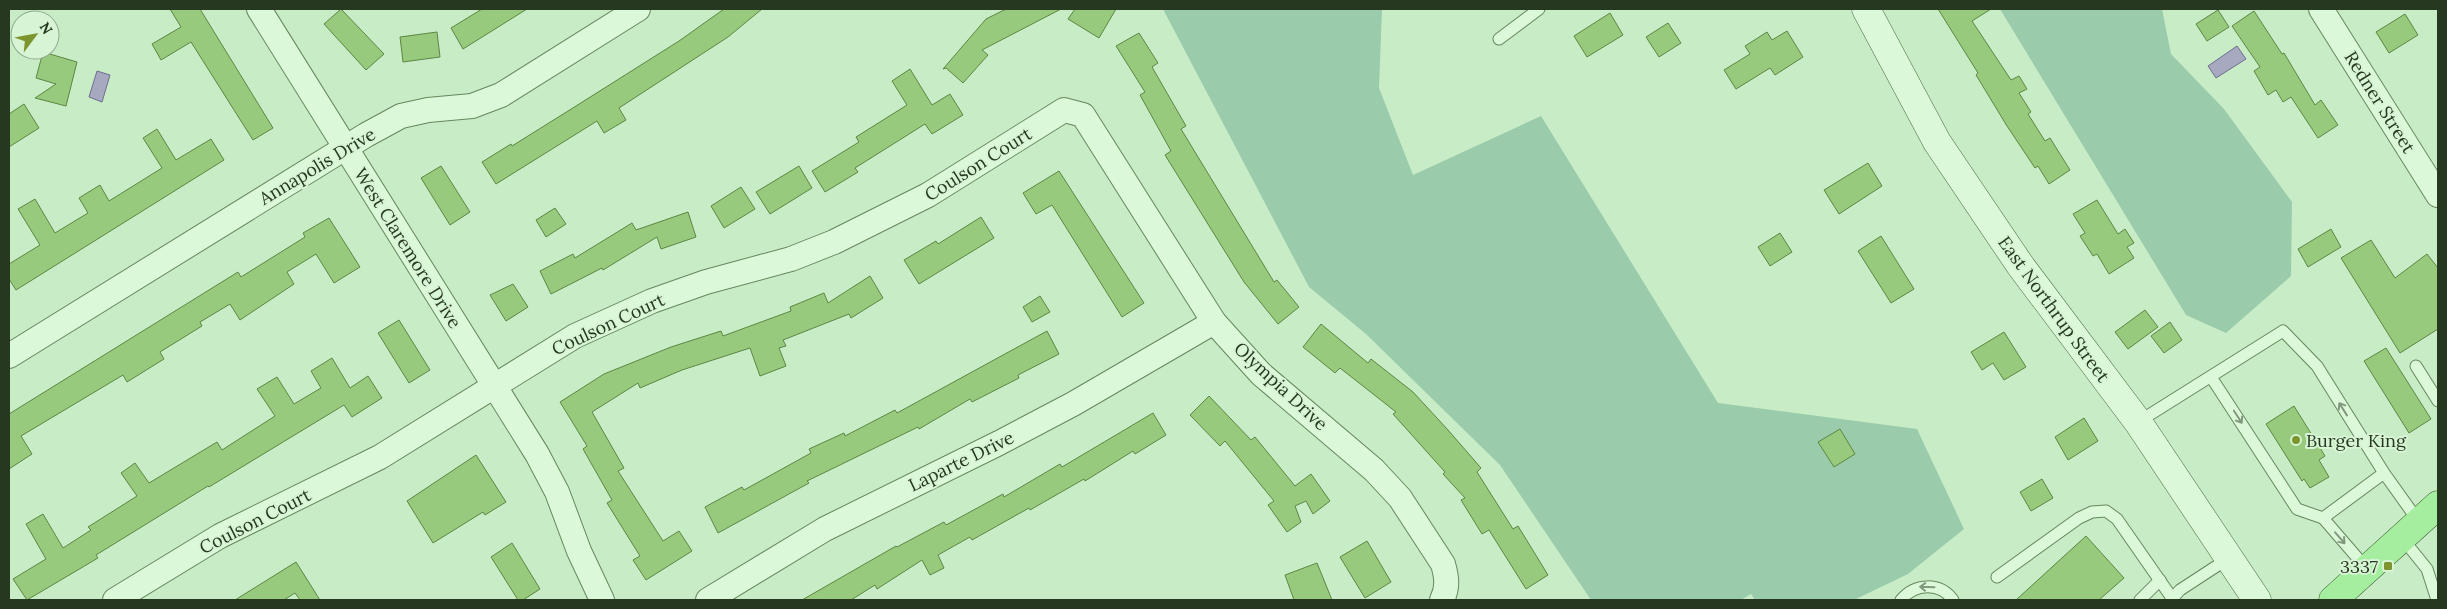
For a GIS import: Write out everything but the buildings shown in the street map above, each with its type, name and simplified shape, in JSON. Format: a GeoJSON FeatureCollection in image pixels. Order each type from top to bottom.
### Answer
{"type":"FeatureCollection","features":[{"type":"Feature","properties":{"kind":"main road"},"geometry":{"type":"LineString","coordinates":[[2334,600],[2420,522]]}},
{"type":"Feature","properties":{"kind":"street","name":"West Claremore Drive"},"geometry":{"type":"LineString","coordinates":[[259,9],[538,454],[557,492],[579,551],[602,600]]}},
{"type":"Feature","properties":{"kind":"street","name":"Annapolis Drive"},"geometry":{"type":"LineString","coordinates":[[9,356],[345,147],[401,116],[428,110],[472,106],[501,95],[638,9]]}},
{"type":"Feature","properties":{"kind":"street","name":"East Northrup Street"},"geometry":{"type":"LineString","coordinates":[[1866,9],[1937,142],[2020,265],[2138,422],[2257,600]]}},
{"type":"Feature","properties":{"kind":"street","name":"Redner Street"},"geometry":{"type":"LineString","coordinates":[[2322,9],[2438,196]]}},
{"type":"Feature","properties":{"kind":"street","name":"Olympia Drive"},"geometry":{"type":"LineString","coordinates":[[1064,110],[1083,115],[1214,322],[1261,374],[1374,470],[1400,498],[1443,564],[1447,576],[1445,594]]}},
{"type":"Feature","properties":{"kind":"street","name":"Coulson Court"},"geometry":{"type":"LineString","coordinates":[[115,600],[220,536],[380,457],[575,336],[652,301],[706,282],[791,259],[888,216],[928,195],[1064,110]]}},
{"type":"Feature","properties":{"kind":"street","name":"Laparte Drive"},"geometry":{"type":"LineString","coordinates":[[708,600],[825,529],[998,444],[1073,404],[1214,322]]}},
{"type":"Feature","properties":{"kind":"lane"},"geometry":{"type":"LineString","coordinates":[[1499,39],[1539,9]]}},
{"type":"Feature","properties":{"kind":"lane"},"geometry":{"type":"LineString","coordinates":[[2138,422],[2283,331],[2316,366],[2384,473],[2420,522],[2427,569],[2437,600]]}},
{"type":"Feature","properties":{"kind":"lane"},"geometry":{"type":"LineString","coordinates":[[2416,366],[2438,401]]}},
{"type":"Feature","properties":{"kind":"lane"},"geometry":{"type":"LineString","coordinates":[[2211,376],[2297,509],[2323,518],[2367,569]]}},
{"type":"Feature","properties":{"kind":"lane"},"geometry":{"type":"LineString","coordinates":[[2323,518],[2384,473]]}},
{"type":"Feature","properties":{"kind":"lane"},"geometry":{"type":"LineString","coordinates":[[1997,577],[2079,518],[2092,512],[2106,511],[2117,519],[2172,599],[2180,590],[2229,558]]}},
{"type":"Feature","properties":{"kind":"lane"},"geometry":{"type":"LineString","coordinates":[[2140,600],[2160,580]]}},
{"type":"Feature","properties":{"kind":"lane"},"geometry":{"type":"LineString","coordinates":[[1901,600],[1905,595],[1919,587],[1933,586],[1948,592],[1953,600]]}},
{"type":"Feature","properties":{"kind":"green space"},"geometry":{"type":"Polygon","coordinates":[[[1163,9],[1382,9],[1379,88],[1413,175],[1541,116],[1718,403],[1917,429],[1964,529],[1908,574],[1854,600],[1755,600],[1751,594],[1741,600],[1591,600],[1500,465],[1366,334],[1309,287],[1163,9]]]}},
{"type":"Feature","properties":{"kind":"green space"},"geometry":{"type":"Polygon","coordinates":[[[2000,9],[2162,9],[2171,54],[2224,109],[2292,202],[2291,276],[2226,333],[2186,315],[2000,9]]]}},
{"type":"Feature","properties":{"kind":"water"},"geometry":{"type":"Polygon","coordinates":[[[2237,46],[2246,59],[2216,78],[2208,66],[2237,46]]]}},
{"type":"Feature","properties":{"kind":"water"},"geometry":{"type":"Polygon","coordinates":[[[97,71],[110,75],[102,102],[89,97],[97,71]]]}},
{"type":"Feature","properties":{"kind":"place","name":"Burger King"},"geometry":{"type":"Point","coordinates":[2296,440]}},
{"type":"Feature","properties":{"kind":"place","name":"3337"},"geometry":{"type":"Point","coordinates":[2388,566]}}]}
